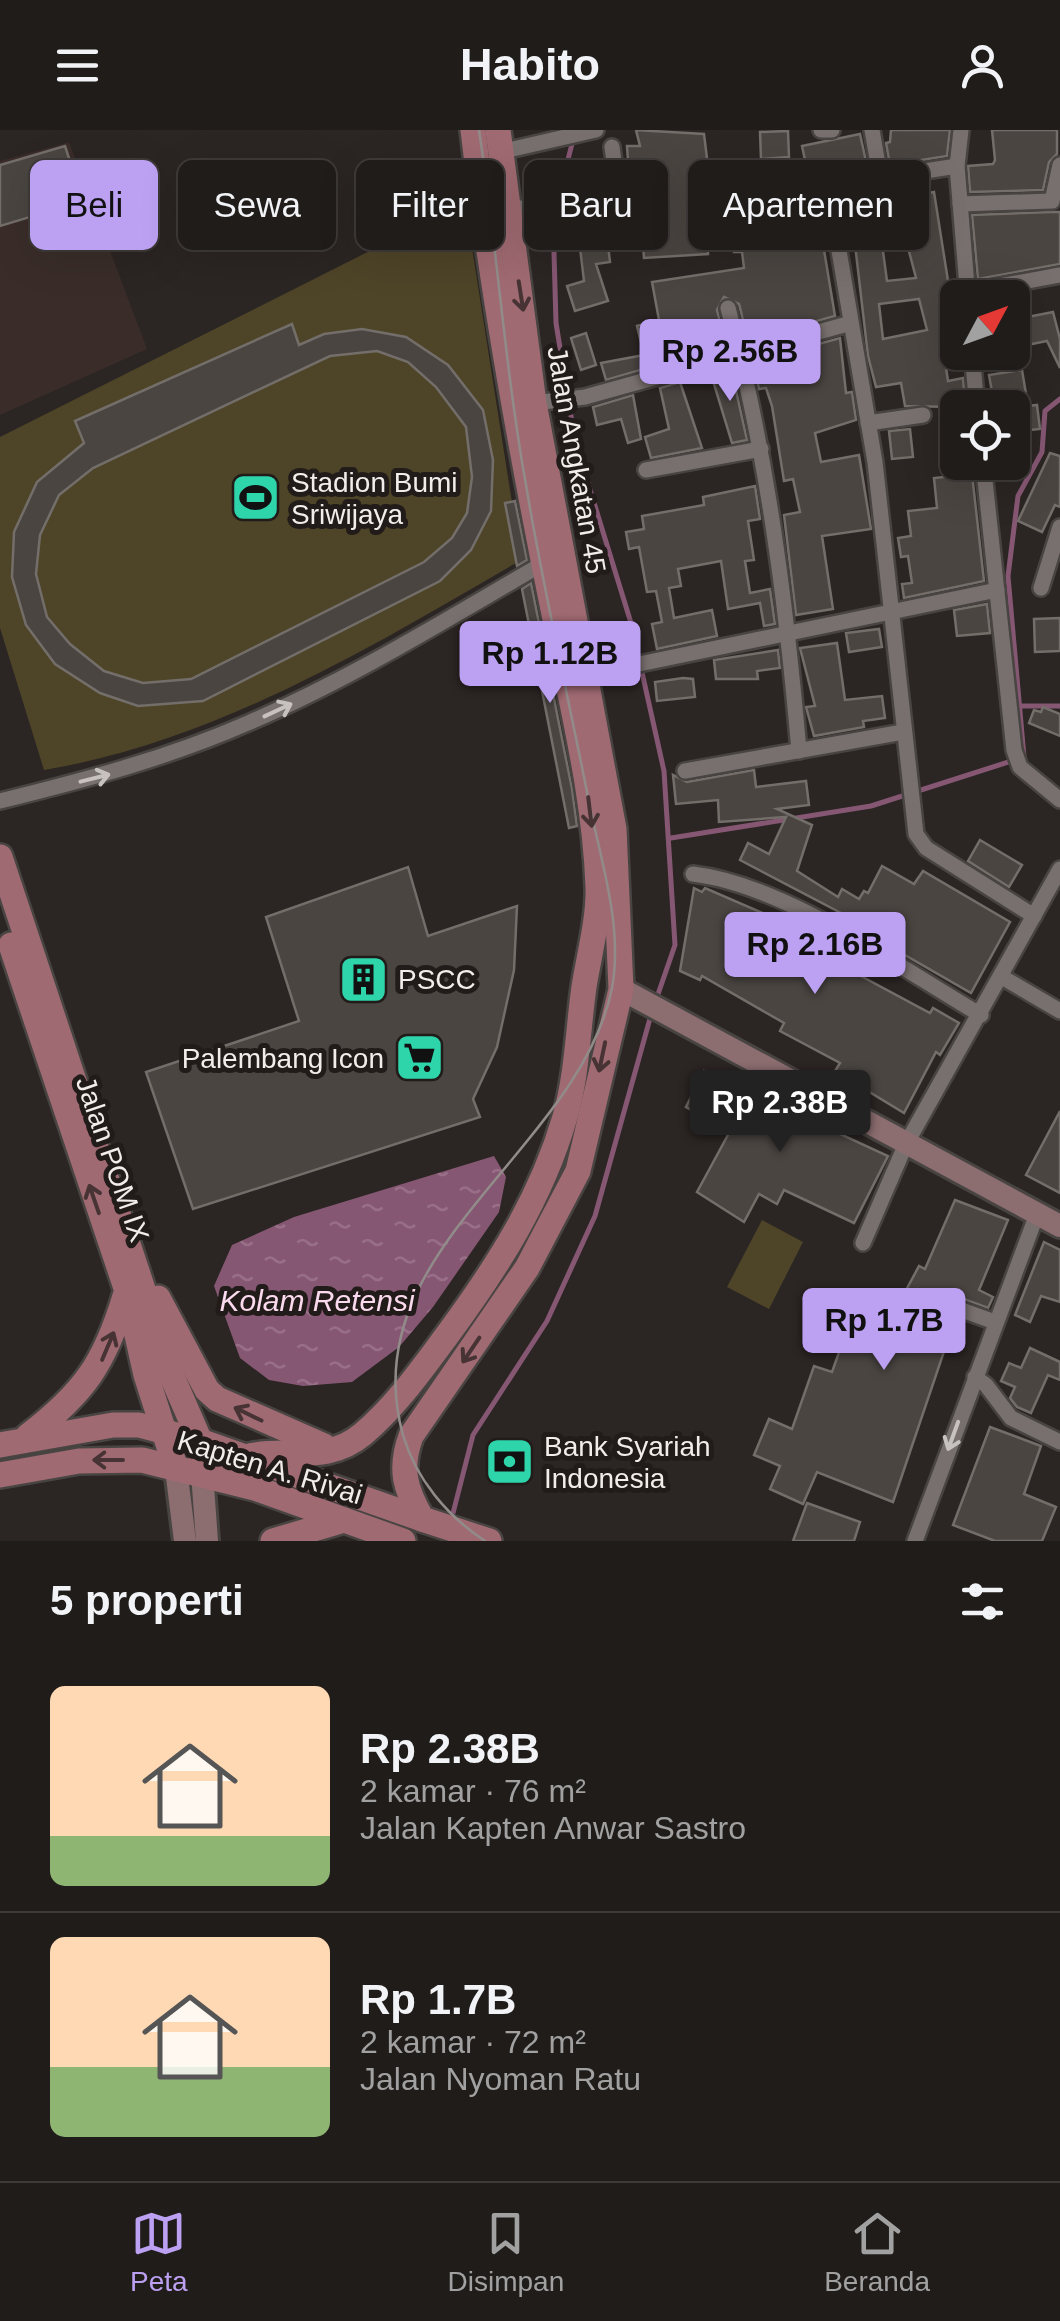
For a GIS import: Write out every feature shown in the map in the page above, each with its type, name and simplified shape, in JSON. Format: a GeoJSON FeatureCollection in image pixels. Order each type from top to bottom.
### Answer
{"type":"FeatureCollection","features":[{"type":"Feature","properties":{"kind":"main road"},"geometry":{"type":"LineString","coordinates":[[133,1281],[200,1440],[208,1474],[242,1456],[269,1450],[317,1456],[338,1451],[362,1434],[397,1399],[506,1254],[541,1185],[566,1114],[598,890],[581,744],[502,326],[473,130]]}},
{"type":"Feature","properties":{"kind":"main road","name":"Jalan Angkatan 45"},"geometry":{"type":"LineString","coordinates":[[435,1523],[407,1492],[402,1460],[410,1436],[527,1268],[578,1171],[627,992],[617,858],[534,403],[499,141]]}},
{"type":"Feature","properties":{"kind":"main road"},"geometry":{"type":"LineString","coordinates":[[502,326],[526,349]]}},
{"type":"Feature","properties":{"kind":"main road","name":"Jalan POM IX"},"geometry":{"type":"LineString","coordinates":[[0,857],[133,1281],[162,1430],[176,1469]]}},
{"type":"Feature","properties":{"kind":"main road","name":"Jalan POM IX"},"geometry":{"type":"LineString","coordinates":[[0,910],[133,1281]]}},
{"type":"Feature","properties":{"kind":"main road"},"geometry":{"type":"LineString","coordinates":[[527,1268],[541,1185]]}},
{"type":"Feature","properties":{"kind":"main road"},"geometry":{"type":"LineString","coordinates":[[12,1442],[57,1414],[96,1372],[111,1345],[133,1281]]}},
{"type":"Feature","properties":{"kind":"main road"},"geometry":{"type":"LineString","coordinates":[[133,1281],[174,1321],[207,1390],[217,1399],[338,1451]]}},
{"type":"Feature","properties":{"kind":"main road"},"geometry":{"type":"LineString","coordinates":[[397,1399],[446,1387]]}},
{"type":"Feature","properties":{"kind":"main road","name":"Kapten A. Rivai"},"geometry":{"type":"LineString","coordinates":[[12,1442],[113,1424],[162,1430],[489,1541]]}},
{"type":"Feature","properties":{"kind":"main road","name":"Kapten A. Rivai"},"geometry":{"type":"LineString","coordinates":[[0,1475],[99,1459],[142,1460],[208,1474],[403,1541]]}},
{"type":"Feature","properties":{"kind":"main road"},"geometry":{"type":"LineString","coordinates":[[273,1541],[344,1520]]}},
{"type":"Feature","properties":{"kind":"street"},"geometry":{"type":"LineString","coordinates":[[821,130],[832,130]]}},
{"type":"Feature","properties":{"kind":"street"},"geometry":{"type":"LineString","coordinates":[[872,130],[877,160]]}},
{"type":"Feature","properties":{"kind":"street"},"geometry":{"type":"LineString","coordinates":[[961,130],[958,166],[967,280]]}},
{"type":"Feature","properties":{"kind":"street"},"geometry":{"type":"LineString","coordinates":[[499,141],[560,139],[588,132]]}},
{"type":"Feature","properties":{"kind":"street"},"geometry":{"type":"LineString","coordinates":[[509,209],[600,204],[613,197],[612,147]]}},
{"type":"Feature","properties":{"kind":"street"},"geometry":{"type":"LineString","coordinates":[[960,204],[1052,201],[1060,165]]}},
{"type":"Feature","properties":{"kind":"street"},"geometry":{"type":"LineString","coordinates":[[929,170],[958,166]]}},
{"type":"Feature","properties":{"kind":"street"},"geometry":{"type":"LineString","coordinates":[[839,250],[868,423],[916,834],[926,848],[1034,916]]}},
{"type":"Feature","properties":{"kind":"street"},"geometry":{"type":"LineString","coordinates":[[1030,281],[1060,274]]}},
{"type":"Feature","properties":{"kind":"street"},"geometry":{"type":"LineString","coordinates":[[728,308],[761,450],[789,634],[798,751]]}},
{"type":"Feature","properties":{"kind":"street"},"geometry":{"type":"LineString","coordinates":[[534,403],[585,397],[851,323]]}},
{"type":"Feature","properties":{"kind":"street"},"geometry":{"type":"LineString","coordinates":[[868,423],[923,416]]}},
{"type":"Feature","properties":{"kind":"street"},"geometry":{"type":"LineString","coordinates":[[646,470],[761,450]]}},
{"type":"Feature","properties":{"kind":"street"},"geometry":{"type":"LineString","coordinates":[[985,480],[1014,750],[1020,766],[1060,800]]}},
{"type":"Feature","properties":{"kind":"street"},"geometry":{"type":"LineString","coordinates":[[1041,588],[1060,528]]}},
{"type":"Feature","properties":{"kind":"street"},"geometry":{"type":"LineString","coordinates":[[0,801],[109,774],[247,724],[317,692],[544,564]]}},
{"type":"Feature","properties":{"kind":"street"},"geometry":{"type":"LineString","coordinates":[[586,675],[998,590]]}},
{"type":"Feature","properties":{"kind":"street"},"geometry":{"type":"LineString","coordinates":[[685,771],[903,732]]}},
{"type":"Feature","properties":{"kind":"street"},"geometry":{"type":"LineString","coordinates":[[863,1243],[906,1146],[982,1016],[1060,869]]}},
{"type":"Feature","properties":{"kind":"street"},"geometry":{"type":"LineString","coordinates":[[693,874],[723,878],[782,902],[982,1016]]}},
{"type":"Feature","properties":{"kind":"street"},"geometry":{"type":"LineString","coordinates":[[1002,977],[1060,1011]]}},
{"type":"Feature","properties":{"kind":"street"},"geometry":{"type":"LineString","coordinates":[[627,992],[1060,1226]]}},
{"type":"Feature","properties":{"kind":"street"},"geometry":{"type":"LineString","coordinates":[[915,1541],[1037,1214]]}},
{"type":"Feature","properties":{"kind":"street"},"geometry":{"type":"LineString","coordinates":[[945,1304],[995,1322]]}},
{"type":"Feature","properties":{"kind":"street"},"geometry":{"type":"LineString","coordinates":[[974,1378],[986,1384],[1011,1418],[1060,1442]]}},
{"type":"Feature","properties":{"kind":"street"},"geometry":{"type":"LineString","coordinates":[[176,1469],[184,1541]]}},
{"type":"Feature","properties":{"kind":"street"},"geometry":{"type":"LineString","coordinates":[[207,1541],[208,1474]]}},
{"type":"Feature","properties":{"kind":"shaded area"},"geometry":{"type":"Polygon","coordinates":[[[69,142],[76,160],[30,160],[30,250],[110,250],[147,349],[0,415],[0,161],[69,142]]]}},
{"type":"Feature","properties":{"kind":"shaded area","name":"Stadion Bumi Sriwijaya"},"geometry":{"type":"Polygon","coordinates":[[[372,250],[472,250],[521,560],[350,657],[231,714],[108,756],[44,770],[0,628],[0,437],[372,250]]]}},
{"type":"Feature","properties":{"kind":"shaded area"},"geometry":{"type":"Polygon","coordinates":[[[762,1220],[803,1242],[769,1309],[727,1287],[762,1220]]]}},
{"type":"Feature","properties":{"kind":"water","name":"Kolam Retensi"},"geometry":{"type":"Polygon","coordinates":[[[494,1156],[506,1177],[499,1212],[433,1307],[399,1347],[352,1382],[303,1386],[269,1380],[240,1358],[214,1286],[232,1245],[294,1217],[494,1156]]]}},
{"type":"Feature","properties":{"kind":"building"},"geometry":{"type":"Polygon","coordinates":[[[636,130],[704,134],[707,160],[688,160],[688,250],[708,250],[708,254],[644,258],[643,250],[668,250],[668,160],[628,160],[627,146],[640,146],[636,130]]]}},
{"type":"Feature","properties":{"kind":"building"},"geometry":{"type":"Polygon","coordinates":[[[891,130],[950,130],[947,156],[889,160],[886,143],[890,142],[891,130]]]}},
{"type":"Feature","properties":{"kind":"building"},"geometry":{"type":"Polygon","coordinates":[[[992,130],[1057,130],[1057,154],[1049,162],[1043,190],[970,192],[968,166],[993,164],[995,160],[992,130]]]}},
{"type":"Feature","properties":{"kind":"building"},"geometry":{"type":"Polygon","coordinates":[[[788,131],[789,157],[761,159],[760,132],[788,131]]]}},
{"type":"Feature","properties":{"kind":"building"},"geometry":{"type":"Polygon","coordinates":[[[860,134],[866,160],[805,160],[802,146],[860,134]]]}},
{"type":"Feature","properties":{"kind":"building"},"geometry":{"type":"Polygon","coordinates":[[[65,146],[70,160],[30,160],[30,217],[0,226],[0,165],[65,146]]]}},
{"type":"Feature","properties":{"kind":"building"},"geometry":{"type":"Polygon","coordinates":[[[934,192],[948,280],[940,280],[940,370],[946,370],[948,381],[963,378],[964,390],[940,390],[940,407],[905,406],[901,383],[876,387],[868,356],[855,250],[883,250],[887,281],[916,278],[909,250],[929,250],[929,193],[934,192]],[[919,299],[879,304],[883,339],[927,330],[919,299]]]}},
{"type":"Feature","properties":{"kind":"building"},"geometry":{"type":"Polygon","coordinates":[[[1060,212],[1060,264],[978,279],[972,215],[1060,212]]]}},
{"type":"Feature","properties":{"kind":"building"},"geometry":{"type":"Polygon","coordinates":[[[580,250],[609,250],[610,262],[596,264],[608,301],[575,311],[567,286],[584,281],[580,250]]]}},
{"type":"Feature","properties":{"kind":"building"},"geometry":{"type":"Polygon","coordinates":[[[824,250],[835,316],[748,340],[739,304],[724,297],[717,310],[726,346],[706,352],[703,336],[671,343],[675,360],[606,380],[601,363],[644,355],[637,326],[659,320],[652,282],[744,268],[742,252],[734,252],[824,250]]]}},
{"type":"Feature","properties":{"kind":"building"},"geometry":{"type":"Polygon","coordinates":[[[1053,312],[1060,339],[1060,368],[1047,341],[1030,344],[1030,316],[1053,312]]]}},
{"type":"Feature","properties":{"kind":"building"},"geometry":{"type":"Polygon","coordinates":[[[292,324],[299,345],[324,334],[362,329],[406,337],[448,365],[483,410],[493,460],[491,511],[471,550],[440,581],[203,701],[138,706],[100,693],[55,664],[26,625],[12,577],[14,532],[37,482],[84,443],[75,421],[292,324]],[[377,351],[330,356],[93,468],[59,495],[40,535],[36,574],[47,617],[70,644],[104,671],[143,683],[191,679],[424,562],[452,538],[467,513],[472,477],[466,427],[436,387],[408,362],[377,351]]]}},
{"type":"Feature","properties":{"kind":"building"},"geometry":{"type":"Polygon","coordinates":[[[586,333],[596,365],[581,370],[571,338],[586,333]]]}},
{"type":"Feature","properties":{"kind":"building"},"geometry":{"type":"Polygon","coordinates":[[[840,338],[846,393],[852,392],[856,420],[815,433],[821,462],[859,455],[871,529],[822,536],[833,609],[796,615],[784,515],[800,512],[793,479],[784,481],[772,406],[766,388],[759,389],[753,362],[840,338]]]}},
{"type":"Feature","properties":{"kind":"building"},"geometry":{"type":"Polygon","coordinates":[[[731,368],[747,440],[732,443],[711,374],[731,368]]]}},
{"type":"Feature","properties":{"kind":"building"},"geometry":{"type":"Polygon","coordinates":[[[1022,370],[1025,390],[992,390],[989,375],[1022,370]]]}},
{"type":"Feature","properties":{"kind":"building"},"geometry":{"type":"Polygon","coordinates":[[[680,382],[702,448],[651,458],[645,437],[669,429],[660,388],[680,382]]]}},
{"type":"Feature","properties":{"kind":"building"},"geometry":{"type":"Polygon","coordinates":[[[633,395],[641,439],[628,443],[621,419],[597,425],[593,407],[633,395]]]}},
{"type":"Feature","properties":{"kind":"building"},"geometry":{"type":"Polygon","coordinates":[[[1037,405],[1040,429],[1030,430],[1030,406],[1037,405]]]}},
{"type":"Feature","properties":{"kind":"building"},"geometry":{"type":"Polygon","coordinates":[[[910,429],[913,457],[892,459],[889,431],[910,429]]]}},
{"type":"Feature","properties":{"kind":"building"},"geometry":{"type":"Polygon","coordinates":[[[1050,453],[1060,456],[1060,507],[1055,505],[1042,532],[1018,521],[1050,453]]]}},
{"type":"Feature","properties":{"kind":"building"},"geometry":{"type":"Polygon","coordinates":[[[934,478],[973,480],[984,581],[904,598],[902,584],[912,583],[908,556],[901,557],[898,538],[911,536],[908,511],[937,508],[934,478]]]}},
{"type":"Feature","properties":{"kind":"building"},"geometry":{"type":"Polygon","coordinates":[[[755,486],[760,519],[748,521],[754,560],[745,561],[750,593],[770,589],[775,624],[764,626],[760,603],[728,609],[721,561],[678,569],[681,586],[669,588],[674,618],[712,610],[717,636],[657,649],[652,624],[662,622],[656,591],[647,592],[639,547],[629,549],[626,532],[644,529],[642,516],[704,505],[703,497],[755,486]]]}},
{"type":"Feature","properties":{"kind":"building"},"geometry":{"type":"Polygon","coordinates":[[[515,501],[527,560],[517,566],[505,503],[515,501]]]}},
{"type":"Feature","properties":{"kind":"building"},"geometry":{"type":"Polygon","coordinates":[[[531,583],[572,789],[577,826],[569,828],[522,589],[531,583]]]}},
{"type":"Feature","properties":{"kind":"building"},"geometry":{"type":"Polygon","coordinates":[[[987,604],[990,633],[957,636],[954,610],[987,604]]]}},
{"type":"Feature","properties":{"kind":"building"},"geometry":{"type":"Polygon","coordinates":[[[1060,618],[1060,651],[1035,652],[1034,619],[1060,618]]]}},
{"type":"Feature","properties":{"kind":"building"},"geometry":{"type":"Polygon","coordinates":[[[879,629],[882,647],[849,652],[846,633],[879,629]]]}},
{"type":"Feature","properties":{"kind":"building"},"geometry":{"type":"Polygon","coordinates":[[[837,643],[845,700],[882,696],[885,718],[863,721],[864,727],[814,736],[806,707],[815,706],[800,648],[837,643]]]}},
{"type":"Feature","properties":{"kind":"building"},"geometry":{"type":"Polygon","coordinates":[[[778,650],[780,668],[757,671],[758,679],[716,679],[714,660],[778,650]]]}},
{"type":"Feature","properties":{"kind":"building"},"geometry":{"type":"Polygon","coordinates":[[[693,679],[695,697],[657,701],[655,682],[693,679]]]}},
{"type":"Feature","properties":{"kind":"building"},"geometry":{"type":"Polygon","coordinates":[[[1043,707],[1060,714],[1060,736],[1029,723],[1034,710],[1041,712],[1043,707]]]}},
{"type":"Feature","properties":{"kind":"building"},"geometry":{"type":"Polygon","coordinates":[[[754,770],[756,787],[806,781],[809,805],[777,809],[812,825],[797,871],[838,897],[842,889],[859,899],[864,891],[868,893],[882,866],[914,884],[923,871],[1010,922],[971,993],[898,951],[902,945],[740,860],[748,843],[769,854],[786,817],[719,822],[718,800],[676,804],[673,775],[687,782],[754,770]]]}},
{"type":"Feature","properties":{"kind":"building"},"geometry":{"type":"Polygon","coordinates":[[[980,840],[1022,865],[1009,887],[968,861],[980,840]]]}},
{"type":"Feature","properties":{"kind":"building","name":"Palembang Icon"},"geometry":{"type":"Polygon","coordinates":[[[408,867],[428,936],[517,906],[514,970],[497,1047],[473,1099],[480,1117],[193,1209],[146,1072],[299,1021],[266,917],[408,867]]]}},
{"type":"Feature","properties":{"kind":"building"},"geometry":{"type":"Polygon","coordinates":[[[694,888],[702,892],[705,888],[788,924],[786,930],[831,960],[930,1013],[933,1008],[959,1023],[940,1055],[936,1052],[904,1113],[835,1071],[840,1063],[780,1031],[784,1023],[702,976],[700,980],[680,971],[694,888]]]}},
{"type":"Feature","properties":{"kind":"building"},"geometry":{"type":"Polygon","coordinates":[[[704,1071],[888,1156],[854,1223],[784,1190],[777,1204],[759,1194],[744,1222],[697,1192],[729,1133],[686,1107],[704,1071]]]}},
{"type":"Feature","properties":{"kind":"building"},"geometry":{"type":"Polygon","coordinates":[[[1060,1111],[1060,1193],[1026,1175],[1060,1111]]]}},
{"type":"Feature","properties":{"kind":"building"},"geometry":{"type":"Polygon","coordinates":[[[955,1200],[1008,1220],[979,1290],[993,1297],[988,1308],[948,1293],[935,1299],[937,1312],[955,1319],[893,1502],[817,1472],[803,1504],[770,1489],[780,1466],[754,1455],[769,1419],[792,1429],[814,1366],[832,1372],[847,1330],[869,1338],[862,1301],[905,1292],[919,1266],[925,1269],[955,1200]]]}},
{"type":"Feature","properties":{"kind":"building"},"geometry":{"type":"Polygon","coordinates":[[[1044,1242],[1060,1250],[1060,1302],[1041,1296],[1030,1322],[1015,1315],[1044,1242]]]}},
{"type":"Feature","properties":{"kind":"building"},"geometry":{"type":"Polygon","coordinates":[[[1030,1348],[1060,1362],[1060,1380],[1048,1375],[1031,1413],[1017,1407],[1010,1398],[1015,1387],[1001,1381],[1009,1363],[1021,1368],[1030,1348]]]}},
{"type":"Feature","properties":{"kind":"building"},"geometry":{"type":"Polygon","coordinates":[[[990,1427],[1041,1446],[1024,1494],[1056,1507],[1042,1541],[995,1541],[953,1525],[990,1427]]]}},
{"type":"Feature","properties":{"kind":"building"},"geometry":{"type":"Polygon","coordinates":[[[807,1503],[860,1522],[854,1541],[793,1541],[807,1503]]]}},
{"type":"Feature","properties":{"kind":"waterway"},"geometry":{"type":"LineString","coordinates":[[573,140],[553,218],[556,323],[575,441],[631,623],[664,771],[675,945],[656,1000]]}},
{"type":"Feature","properties":{"kind":"waterway"},"geometry":{"type":"LineString","coordinates":[[671,838],[871,806],[1024,757],[1008,576],[1018,496],[1042,452],[1045,411],[1060,399]]}},
{"type":"Feature","properties":{"kind":"waterway"},"geometry":{"type":"LineString","coordinates":[[1019,706],[1060,706]]}},
{"type":"Feature","properties":{"kind":"waterway"},"geometry":{"type":"LineString","coordinates":[[451,1521],[473,1435],[547,1321],[595,1216],[651,1015]]}},
{"type":"Feature","properties":{"kind":"tram line"},"geometry":{"type":"LineString","coordinates":[[479,130],[526,485],[610,897],[615,943],[612,988],[591,1047],[558,1101],[438,1256],[409,1310],[396,1369],[403,1435],[416,1467],[446,1508],[485,1541]]}},
{"type":"Feature","properties":{"kind":"place","name":"Stadion Bumi Sriwijaya"},"geometry":{"type":"Point","coordinates":[256,498]}},
{"type":"Feature","properties":{"kind":"place","name":"PSCC"},"geometry":{"type":"Point","coordinates":[363,979]}},
{"type":"Feature","properties":{"kind":"place","name":"Palembang Icon"},"geometry":{"type":"Point","coordinates":[419,1058]}},
{"type":"Feature","properties":{"kind":"place","name":"Bank Syariah Indonesia"},"geometry":{"type":"Point","coordinates":[509,1462]}}]}
